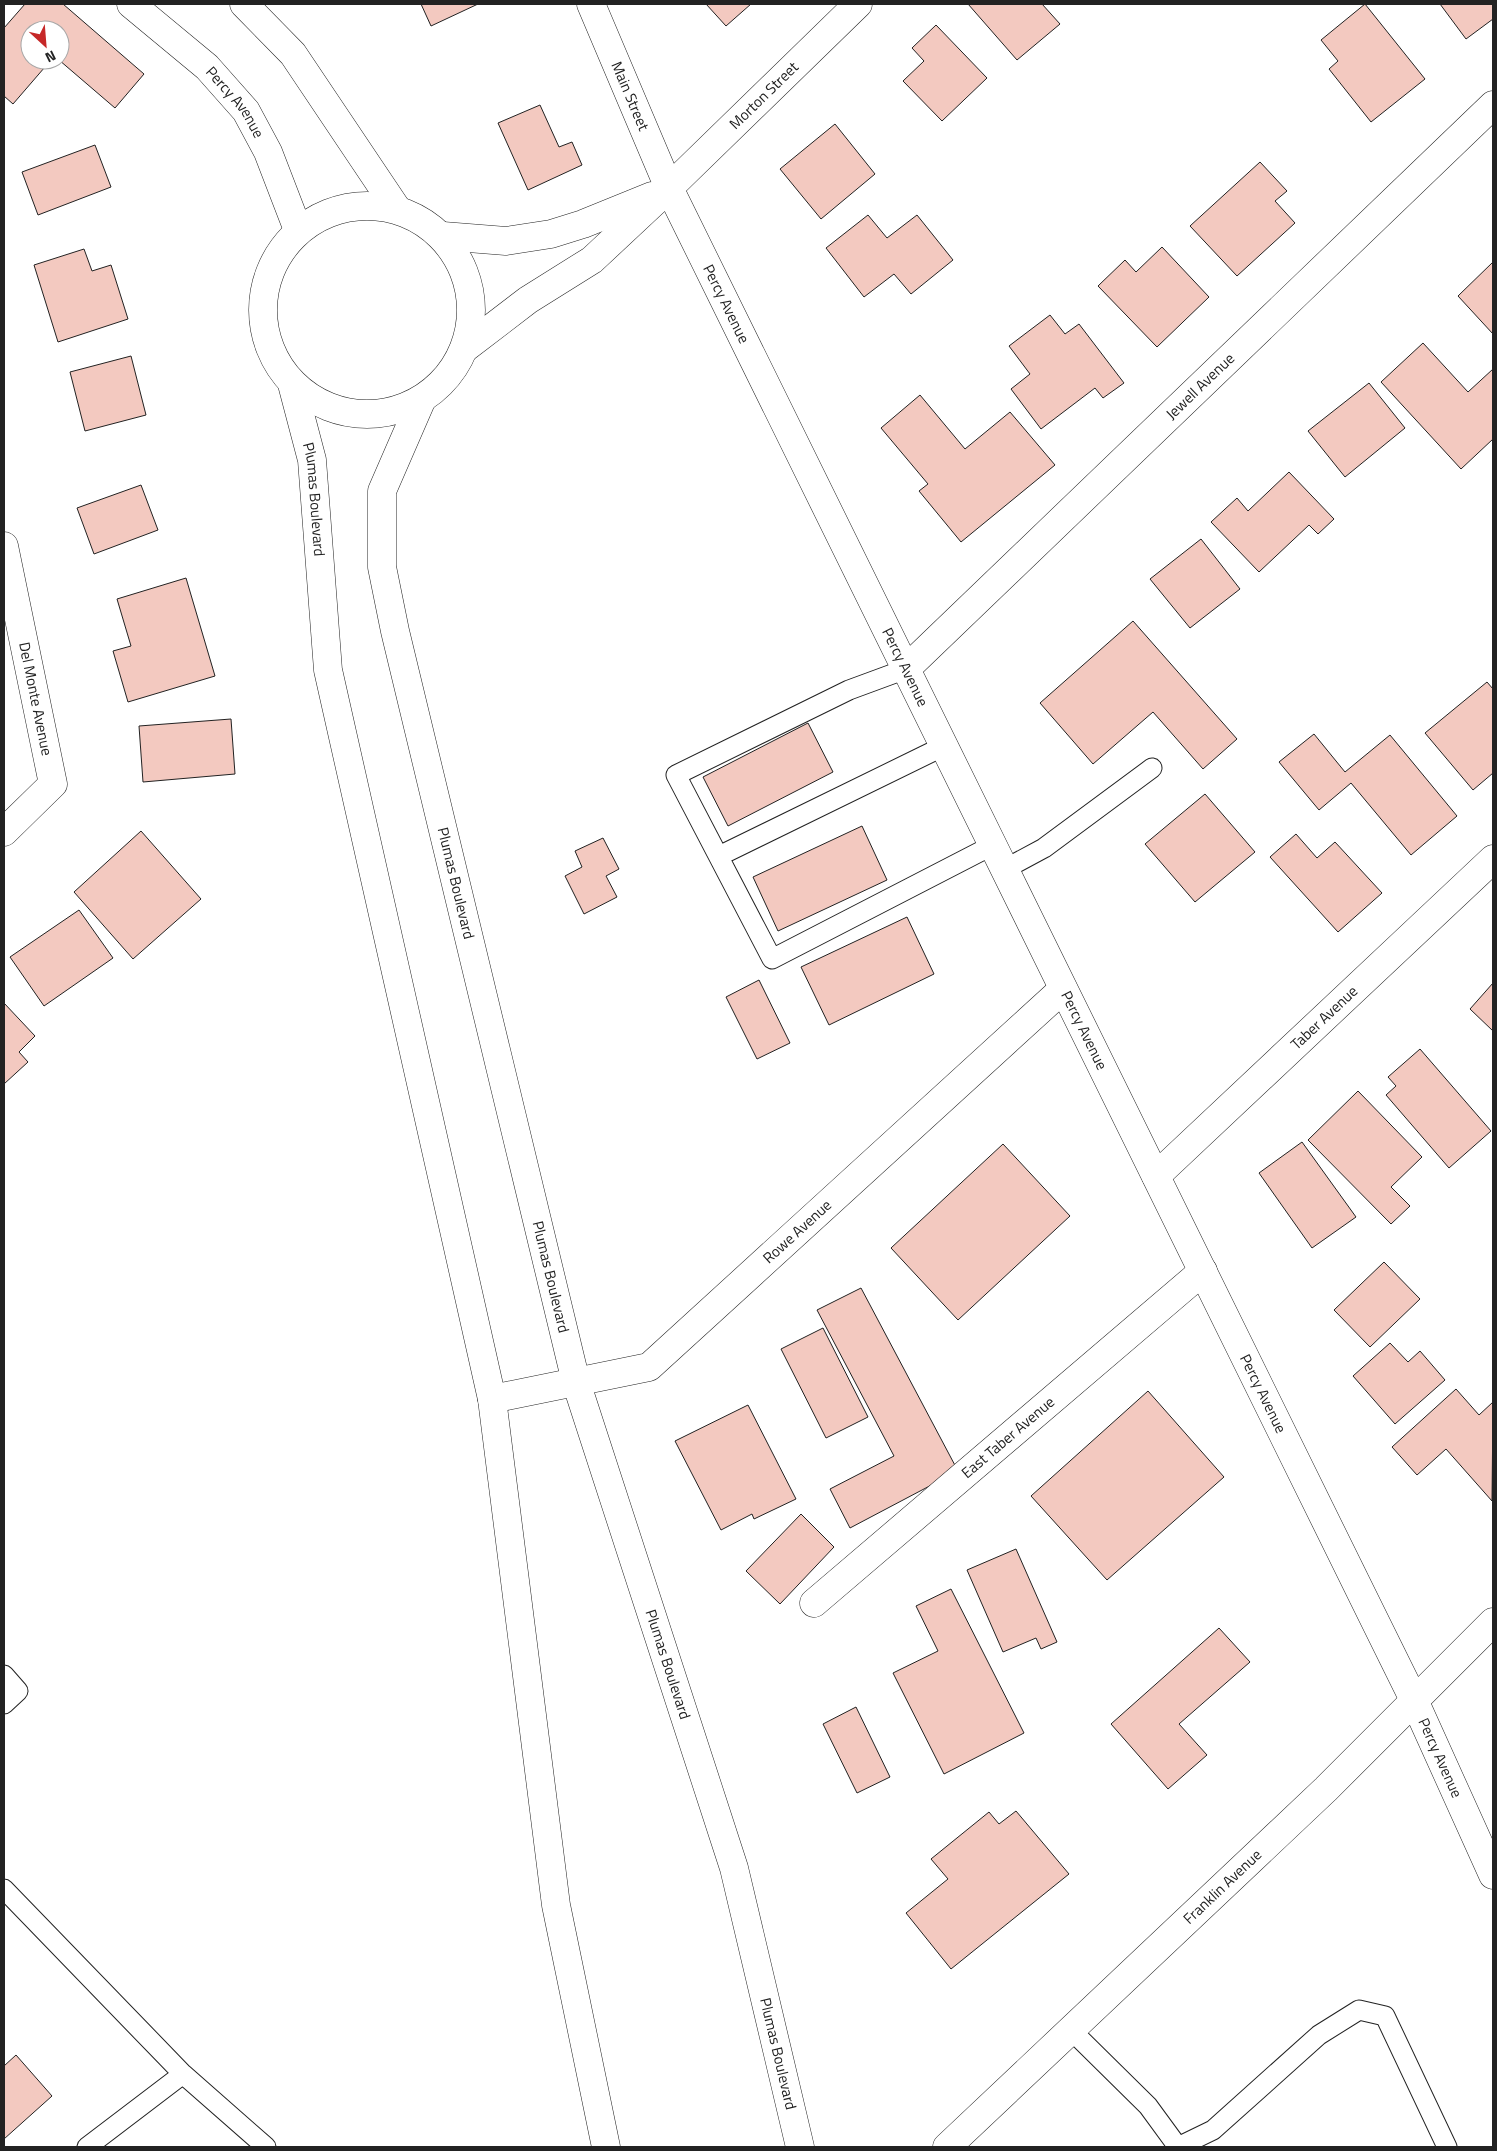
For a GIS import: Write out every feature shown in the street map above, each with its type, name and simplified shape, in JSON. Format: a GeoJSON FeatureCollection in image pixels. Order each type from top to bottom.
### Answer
{"type":"FeatureCollection","features":[{"type":"Feature","properties":{"kind":"street","name":"Percy Avenue"},"geometry":{"type":"LineString","coordinates":[[132,4],[207,67],[246,111],[268,152],[298,230]]}},
{"type":"Feature","properties":{"kind":"street"},"geometry":{"type":"LineString","coordinates":[[244,4],[293,54],[397,209]]}},
{"type":"Feature","properties":{"kind":"street","name":"Main Street"},"geometry":{"type":"LineString","coordinates":[[591,4],[669,188]]}},
{"type":"Feature","properties":{"kind":"street","name":"Morton Street"},"geometry":{"type":"LineString","coordinates":[[464,349],[528,300],[592,260],[669,188],[858,4]]}},
{"type":"Feature","properties":{"kind":"street","name":"Jewell Avenue"},"geometry":{"type":"LineString","coordinates":[[906,669],[1493,105]]}},
{"type":"Feature","properties":{"kind":"street","name":"Percy Avenue"},"geometry":{"type":"LineString","coordinates":[[669,188],[1414,1700],[1493,1874]]}},
{"type":"Feature","properties":{"kind":"street","name":"Morton Street"},"geometry":{"type":"LineString","coordinates":[[442,236],[506,241],[550,234],[583,224],[669,188]]}},
{"type":"Feature","properties":{"kind":"street"},"geometry":{"type":"LineString","coordinates":[[362,205],[397,209],[422,220],[442,236],[464,270],[472,310],[464,349],[447,377],[422,399],[390,412],[354,414],[321,405],[292,384],[272,356],[262,323],[263,289],[276,257],[298,230],[328,212],[362,205]]}},
{"type":"Feature","properties":{"kind":"street","name":"Plumas Boulevard"},"geometry":{"type":"LineString","coordinates":[[292,384],[312,460],[328,670],[492,1399],[556,1905],[606,2147]]}},
{"type":"Feature","properties":{"kind":"street","name":"Plumas Boulevard"},"geometry":{"type":"LineString","coordinates":[[422,399],[382,491],[382,567],[398,641],[576,1382],[734,1868],[800,2147]]}},
{"type":"Feature","properties":{"kind":"street","name":"Del Monte Avenue"},"geometry":{"type":"LineString","coordinates":[[4,546],[53,784],[4,832]]}},
{"type":"Feature","properties":{"kind":"street","name":"Taber Avenue"},"geometry":{"type":"LineString","coordinates":[[1156,1176],[1493,859]]}},
{"type":"Feature","properties":{"kind":"street","name":"Rowe Avenue"},"geometry":{"type":"LineString","coordinates":[[492,1399],[649,1367],[1063,989]]}},
{"type":"Feature","properties":{"kind":"street","name":"East Taber Avenue"},"geometry":{"type":"LineString","coordinates":[[814,1603],[1203,1271]]}},
{"type":"Feature","properties":{"kind":"street","name":"Franklin Avenue"},"geometry":{"type":"LineString","coordinates":[[946,2147],[1326,1789],[1493,1622]]}},
{"type":"Feature","properties":{"kind":"lane"},"geometry":{"type":"LineString","coordinates":[[906,669],[849,690],[676,775],[772,959],[993,846]]}},
{"type":"Feature","properties":{"kind":"lane"},"geometry":{"type":"LineString","coordinates":[[719,856],[944,746]]}},
{"type":"Feature","properties":{"kind":"lane"},"geometry":{"type":"LineString","coordinates":[[1005,869],[1044,848],[1152,768]]}},
{"type":"Feature","properties":{"kind":"lane"},"geometry":{"type":"LineString","coordinates":[[4,1675],[18,1691],[4,1704]]}},
{"type":"Feature","properties":{"kind":"lane"},"geometry":{"type":"LineString","coordinates":[[4,1889],[183,2074],[266,2147]]}},
{"type":"Feature","properties":{"kind":"lane"},"geometry":{"type":"LineString","coordinates":[[1071,2030],[1148,2106],[1178,2147],[1213,2130],[1319,2035],[1359,2010],[1385,2016],[1447,2147]]}},
{"type":"Feature","properties":{"kind":"lane"},"geometry":{"type":"LineString","coordinates":[[87,2147],[183,2074]]}},
{"type":"Feature","properties":{"kind":"building"},"geometry":{"type":"Polygon","coordinates":[[[25,4],[63,4],[144,74],[115,108],[70,69],[70,20],[20,20],[20,70],[42,70],[13,104],[4,96],[4,28],[25,4]]]}},
{"type":"Feature","properties":{"kind":"building"},"geometry":{"type":"Polygon","coordinates":[[[421,4],[478,4],[431,26],[421,4]]]}},
{"type":"Feature","properties":{"kind":"building"},"geometry":{"type":"Polygon","coordinates":[[[706,4],[751,4],[726,26],[706,4]]]}},
{"type":"Feature","properties":{"kind":"building"},"geometry":{"type":"Polygon","coordinates":[[[968,4],[1042,4],[1060,24],[1017,60],[968,4]]]}},
{"type":"Feature","properties":{"kind":"building"},"geometry":{"type":"Polygon","coordinates":[[[1365,4],[1425,79],[1371,122],[1329,69],[1338,61],[1321,40],[1365,4]]]}},
{"type":"Feature","properties":{"kind":"building"},"geometry":{"type":"Polygon","coordinates":[[[1440,4],[1493,4],[1493,19],[1466,39],[1440,4]]]}},
{"type":"Feature","properties":{"kind":"building"},"geometry":{"type":"Polygon","coordinates":[[[936,25],[987,78],[942,121],[903,81],[924,61],[912,48],[936,25]]]}},
{"type":"Feature","properties":{"kind":"building"},"geometry":{"type":"Polygon","coordinates":[[[540,105],[559,147],[572,142],[582,165],[528,190],[498,123],[540,105]]]}},
{"type":"Feature","properties":{"kind":"building"},"geometry":{"type":"Polygon","coordinates":[[[835,124],[875,174],[821,219],[780,169],[835,124]]]}},
{"type":"Feature","properties":{"kind":"building"},"geometry":{"type":"Polygon","coordinates":[[[95,145],[111,187],[38,215],[22,172],[95,145]]]}},
{"type":"Feature","properties":{"kind":"building"},"geometry":{"type":"Polygon","coordinates":[[[1260,162],[1287,191],[1275,201],[1295,223],[1237,276],[1190,226],[1260,162]]]}},
{"type":"Feature","properties":{"kind":"building"},"geometry":{"type":"Polygon","coordinates":[[[868,215],[887,238],[917,215],[953,260],[911,294],[894,274],[864,297],[826,248],[868,215]]]}},
{"type":"Feature","properties":{"kind":"building"},"geometry":{"type":"Polygon","coordinates":[[[1162,247],[1209,297],[1157,347],[1098,286],[1125,260],[1136,272],[1162,247]]]}},
{"type":"Feature","properties":{"kind":"building"},"geometry":{"type":"Polygon","coordinates":[[[84,249],[92,271],[111,265],[128,319],[58,342],[34,265],[84,249]]]}},
{"type":"Feature","properties":{"kind":"building"},"geometry":{"type":"Polygon","coordinates":[[[1493,262],[1493,334],[1458,296],[1493,262]]]}},
{"type":"Feature","properties":{"kind":"building"},"geometry":{"type":"Polygon","coordinates":[[[1050,315],[1065,334],[1079,324],[1124,383],[1103,398],[1095,388],[1041,429],[1011,389],[1030,374],[1009,346],[1050,315]]]}},
{"type":"Feature","properties":{"kind":"building"},"geometry":{"type":"Polygon","coordinates":[[[1423,343],[1468,392],[1493,369],[1493,439],[1461,469],[1381,382],[1423,343]]]}},
{"type":"Feature","properties":{"kind":"building"},"geometry":{"type":"Polygon","coordinates":[[[131,356],[146,415],[85,431],[70,372],[131,356]]]}},
{"type":"Feature","properties":{"kind":"building"},"geometry":{"type":"Polygon","coordinates":[[[1369,383],[1405,428],[1345,477],[1308,431],[1369,383]]]}},
{"type":"Feature","properties":{"kind":"building"},"geometry":{"type":"Polygon","coordinates":[[[920,395],[965,449],[1010,412],[1055,465],[961,542],[919,491],[928,484],[881,428],[920,395]]]}},
{"type":"Feature","properties":{"kind":"building"},"geometry":{"type":"Polygon","coordinates":[[[1289,472],[1334,519],[1318,534],[1309,525],[1259,572],[1211,522],[1237,498],[1248,511],[1289,472]]]}},
{"type":"Feature","properties":{"kind":"building"},"geometry":{"type":"Polygon","coordinates":[[[141,485],[158,530],[94,554],[77,508],[141,485]]]}},
{"type":"Feature","properties":{"kind":"building"},"geometry":{"type":"Polygon","coordinates":[[[1201,539],[1240,589],[1190,628],[1150,579],[1201,539]]]}},
{"type":"Feature","properties":{"kind":"building"},"geometry":{"type":"Polygon","coordinates":[[[186,578],[215,676],[128,702],[113,651],[131,646],[117,599],[186,578]]]}},
{"type":"Feature","properties":{"kind":"building"},"geometry":{"type":"Polygon","coordinates":[[[1133,621],[1237,739],[1203,769],[1153,712],[1093,764],[1040,703],[1133,621]]]}},
{"type":"Feature","properties":{"kind":"building"},"geometry":{"type":"Polygon","coordinates":[[[1487,682],[1493,689],[1493,773],[1473,790],[1425,733],[1487,682]]]}},
{"type":"Feature","properties":{"kind":"building"},"geometry":{"type":"Polygon","coordinates":[[[231,719],[235,774],[143,782],[139,726],[231,719]]]}},
{"type":"Feature","properties":{"kind":"building"},"geometry":{"type":"Polygon","coordinates":[[[808,723],[833,772],[728,826],[703,777],[808,723]]]}},
{"type":"Feature","properties":{"kind":"building"},"geometry":{"type":"Polygon","coordinates":[[[1314,734],[1345,772],[1390,735],[1457,816],[1411,855],[1351,783],[1319,810],[1279,762],[1314,734]]]}},
{"type":"Feature","properties":{"kind":"building"},"geometry":{"type":"Polygon","coordinates":[[[1205,794],[1255,852],[1195,902],[1145,844],[1205,794]]]}},
{"type":"Feature","properties":{"kind":"building"},"geometry":{"type":"Polygon","coordinates":[[[862,826],[887,880],[778,931],[753,877],[862,826]]]}},
{"type":"Feature","properties":{"kind":"building"},"geometry":{"type":"Polygon","coordinates":[[[141,831],[201,899],[133,959],[74,892],[141,831]]]}},
{"type":"Feature","properties":{"kind":"building"},"geometry":{"type":"Polygon","coordinates":[[[1296,834],[1317,858],[1335,842],[1382,893],[1338,932],[1270,857],[1296,834]]]}},
{"type":"Feature","properties":{"kind":"building"},"geometry":{"type":"Polygon","coordinates":[[[603,838],[619,869],[606,876],[617,897],[584,914],[565,876],[582,867],[575,851],[603,838]]]}},
{"type":"Feature","properties":{"kind":"building"},"geometry":{"type":"Polygon","coordinates":[[[79,910],[113,958],[44,1006],[10,957],[79,910]]]}},
{"type":"Feature","properties":{"kind":"building"},"geometry":{"type":"Polygon","coordinates":[[[907,917],[934,974],[829,1025],[801,967],[907,917]]]}},
{"type":"Feature","properties":{"kind":"building"},"geometry":{"type":"Polygon","coordinates":[[[759,980],[790,1043],[757,1059],[726,997],[759,980]]]}},
{"type":"Feature","properties":{"kind":"building"},"geometry":{"type":"Polygon","coordinates":[[[1493,983],[1493,1031],[1470,1009],[1493,983]]]}},
{"type":"Feature","properties":{"kind":"building"},"geometry":{"type":"Polygon","coordinates":[[[4,1003],[35,1036],[19,1052],[28,1062],[4,1084],[4,1003]]]}},
{"type":"Feature","properties":{"kind":"building"},"geometry":{"type":"Polygon","coordinates":[[[1420,1049],[1491,1131],[1449,1168],[1386,1095],[1396,1086],[1388,1077],[1420,1049]]]}},
{"type":"Feature","properties":{"kind":"building"},"geometry":{"type":"Polygon","coordinates":[[[1358,1091],[1422,1157],[1391,1187],[1410,1206],[1391,1224],[1308,1140],[1358,1091]]]}},
{"type":"Feature","properties":{"kind":"building"},"geometry":{"type":"Polygon","coordinates":[[[1302,1142],[1356,1217],[1312,1248],[1259,1173],[1302,1142]]]}},
{"type":"Feature","properties":{"kind":"building"},"geometry":{"type":"Polygon","coordinates":[[[1003,1144],[1070,1216],[958,1320],[891,1248],[1003,1144]]]}},
{"type":"Feature","properties":{"kind":"building"},"geometry":{"type":"Polygon","coordinates":[[[1384,1262],[1420,1299],[1370,1347],[1334,1310],[1384,1262]]]}},
{"type":"Feature","properties":{"kind":"building"},"geometry":{"type":"Polygon","coordinates":[[[861,1288],[958,1471],[850,1528],[830,1489],[894,1456],[817,1310],[861,1288]]]}},
{"type":"Feature","properties":{"kind":"building"},"geometry":{"type":"Polygon","coordinates":[[[823,1328],[868,1417],[826,1438],[781,1349],[823,1328]]]}},
{"type":"Feature","properties":{"kind":"building"},"geometry":{"type":"Polygon","coordinates":[[[1390,1343],[1408,1362],[1420,1351],[1445,1380],[1395,1424],[1353,1376],[1390,1343]]]}},
{"type":"Feature","properties":{"kind":"building"},"geometry":{"type":"Polygon","coordinates":[[[1456,1389],[1479,1415],[1493,1402],[1492,1501],[1446,1449],[1417,1475],[1392,1447],[1456,1389]]]}},
{"type":"Feature","properties":{"kind":"building"},"geometry":{"type":"Polygon","coordinates":[[[1148,1391],[1224,1477],[1107,1580],[1031,1496],[1148,1391]]]}},
{"type":"Feature","properties":{"kind":"building"},"geometry":{"type":"Polygon","coordinates":[[[748,1405],[796,1499],[754,1519],[752,1514],[721,1530],[675,1441],[748,1405]]]}},
{"type":"Feature","properties":{"kind":"building"},"geometry":{"type":"Polygon","coordinates":[[[801,1514],[834,1547],[780,1604],[746,1571],[801,1514]]]}},
{"type":"Feature","properties":{"kind":"building"},"geometry":{"type":"Polygon","coordinates":[[[1016,1549],[1057,1642],[1041,1649],[1036,1638],[1003,1652],[967,1570],[1016,1549]]]}},
{"type":"Feature","properties":{"kind":"building"},"geometry":{"type":"Polygon","coordinates":[[[951,1589],[1024,1733],[944,1774],[893,1673],[938,1651],[916,1606],[951,1589]]]}},
{"type":"Feature","properties":{"kind":"building"},"geometry":{"type":"Polygon","coordinates":[[[1219,1628],[1250,1662],[1179,1724],[1207,1755],[1168,1789],[1111,1724],[1219,1628]]]}},
{"type":"Feature","properties":{"kind":"building"},"geometry":{"type":"Polygon","coordinates":[[[856,1707],[890,1777],[857,1793],[823,1724],[856,1707]]]}},
{"type":"Feature","properties":{"kind":"building"},"geometry":{"type":"Polygon","coordinates":[[[1016,1811],[1069,1874],[951,1969],[906,1913],[948,1879],[931,1859],[989,1812],[999,1824],[1016,1811]]]}},
{"type":"Feature","properties":{"kind":"building"},"geometry":{"type":"Polygon","coordinates":[[[16,2055],[52,2096],[4,2139],[4,2066],[16,2055]]]}}]}
